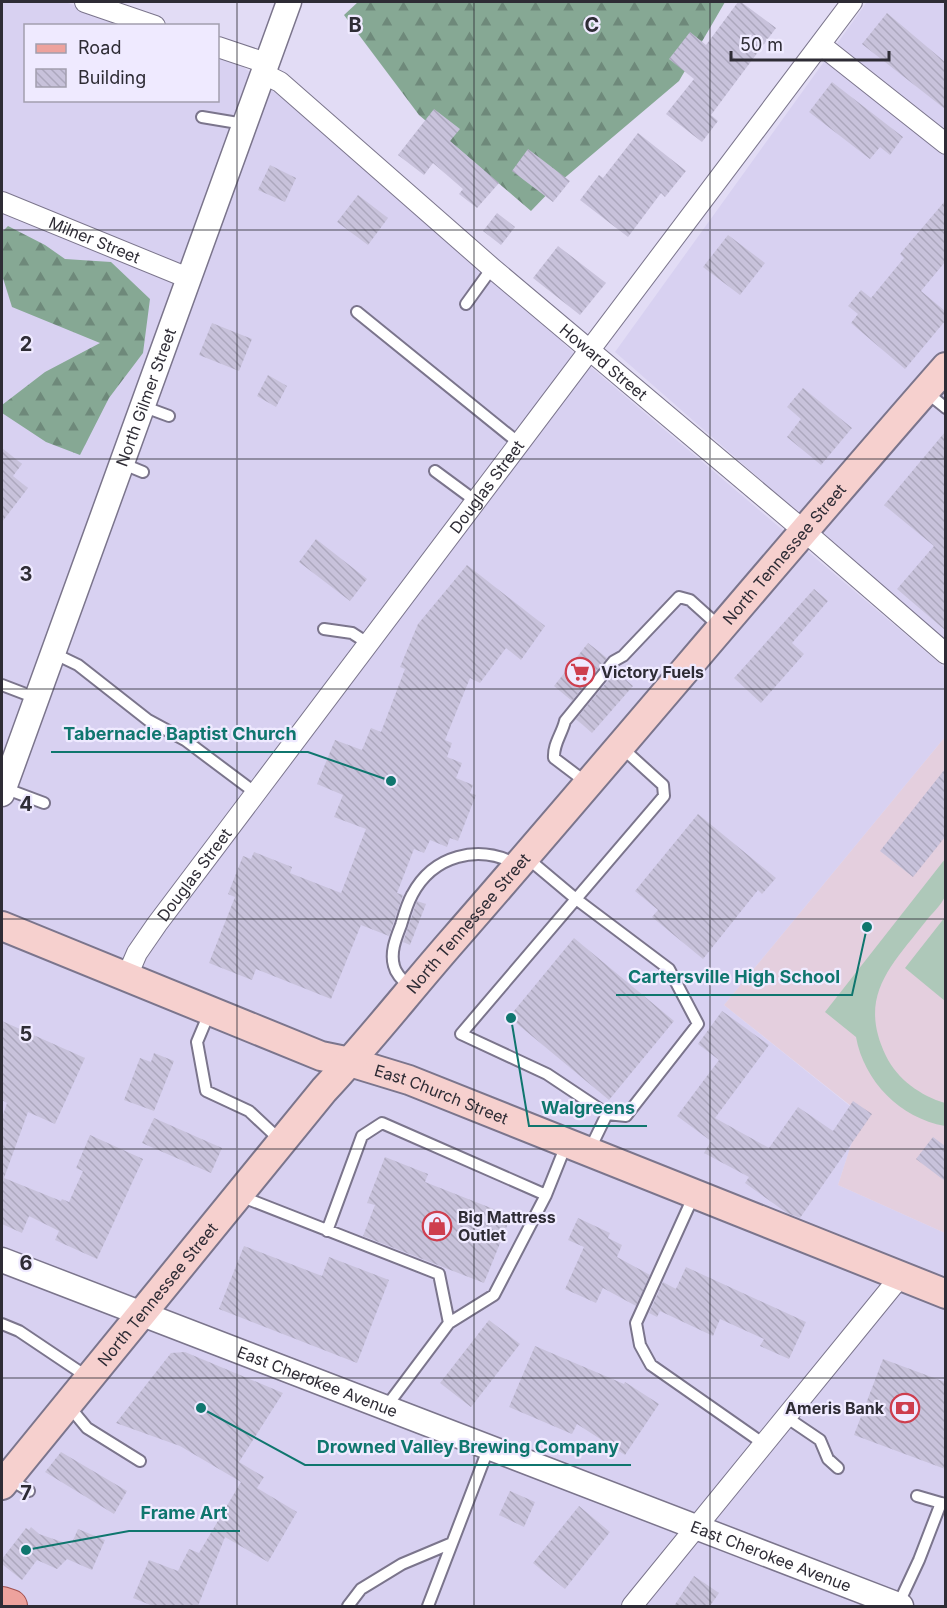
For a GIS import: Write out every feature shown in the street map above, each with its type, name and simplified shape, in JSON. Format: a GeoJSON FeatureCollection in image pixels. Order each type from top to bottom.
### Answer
{"type":"FeatureCollection","features":[{"type":"Feature","properties":{"kind":"main road","name":"North Tennessee Street"},"geometry":{"type":"LineString","coordinates":[[9,1482],[89,1378],[240,1196],[324,1090],[411,988],[803,530],[935,399],[945,367]]}},
{"type":"Feature","properties":{"kind":"main road","name":"East Church Street"},"geometry":{"type":"LineString","coordinates":[[2,926],[321,1056],[350,1062],[409,1080],[945,1294]]}},
{"type":"Feature","properties":{"kind":"main road"},"geometry":{"type":"LineString","coordinates":[[2,1603],[11,1606]]}},
{"type":"Feature","properties":{"kind":"street"},"geometry":{"type":"LineString","coordinates":[[84,2],[149,24]]}},
{"type":"Feature","properties":{"kind":"street","name":"North Gilmer Street"},"geometry":{"type":"LineString","coordinates":[[3,791],[11,754],[36,698],[289,2]]}},
{"type":"Feature","properties":{"kind":"street","name":"Douglas Street"},"geometry":{"type":"LineString","coordinates":[[127,976],[137,953],[157,924],[852,2]]}},
{"type":"Feature","properties":{"kind":"street"},"geometry":{"type":"LineString","coordinates":[[821,45],[945,144]]}},
{"type":"Feature","properties":{"kind":"street","name":"Howard Street"},"geometry":{"type":"LineString","coordinates":[[219,47],[264,68],[492,268],[803,530],[945,654]]}},
{"type":"Feature","properties":{"kind":"street","name":"Milner Street"},"geometry":{"type":"LineString","coordinates":[[2,202],[188,278]]}},
{"type":"Feature","properties":{"kind":"street","name":"East Cherokee Avenue"},"geometry":{"type":"LineString","coordinates":[[2,1260],[900,1606]]}},
{"type":"Feature","properties":{"kind":"street"},"geometry":{"type":"LineString","coordinates":[[632,1606],[900,1277]]}},
{"type":"Feature","properties":{"kind":"lane"},"geometry":{"type":"LineString","coordinates":[[202,117],[244,124]]}},
{"type":"Feature","properties":{"kind":"lane"},"geometry":{"type":"LineString","coordinates":[[466,304],[492,268]]}},
{"type":"Feature","properties":{"kind":"lane"},"geometry":{"type":"LineString","coordinates":[[357,312],[520,444]]}},
{"type":"Feature","properties":{"kind":"lane"},"geometry":{"type":"LineString","coordinates":[[142,406],[169,416]]}},
{"type":"Feature","properties":{"kind":"lane"},"geometry":{"type":"LineString","coordinates":[[121,463],[143,472]]}},
{"type":"Feature","properties":{"kind":"lane"},"geometry":{"type":"LineString","coordinates":[[435,471],[477,502]]}},
{"type":"Feature","properties":{"kind":"lane"},"geometry":{"type":"LineString","coordinates":[[587,784],[554,758],[553,748],[563,731],[565,721],[614,661],[623,656],[680,597],[690,600],[720,627]]}},
{"type":"Feature","properties":{"kind":"lane"},"geometry":{"type":"LineString","coordinates":[[324,628],[352,633],[369,644]]}},
{"type":"Feature","properties":{"kind":"lane"},"geometry":{"type":"LineString","coordinates":[[52,652],[78,665],[148,720],[185,740],[257,794]]}},
{"type":"Feature","properties":{"kind":"lane"},"geometry":{"type":"LineString","coordinates":[[2,685],[36,698]]}},
{"type":"Feature","properties":{"kind":"lane"},"geometry":{"type":"LineString","coordinates":[[411,988],[396,972],[393,954],[412,894],[423,879],[438,866],[469,853],[522,861],[576,899],[669,969],[698,1024],[626,1116],[608,1114],[547,1074],[461,1034],[576,899],[664,796],[663,785],[620,746]]}},
{"type":"Feature","properties":{"kind":"lane"},"geometry":{"type":"LineString","coordinates":[[3,791],[44,803]]}},
{"type":"Feature","properties":{"kind":"lane"},"geometry":{"type":"LineString","coordinates":[[210,1010],[197,1042],[206,1091],[249,1111],[283,1142]]}},
{"type":"Feature","properties":{"kind":"lane"},"geometry":{"type":"LineString","coordinates":[[386,1407],[449,1323],[494,1295],[546,1195],[578,1149],[608,1114]]}},
{"type":"Feature","properties":{"kind":"lane"},"geometry":{"type":"LineString","coordinates":[[327,1230],[362,1136],[382,1123],[546,1195]]}},
{"type":"Feature","properties":{"kind":"lane"},"geometry":{"type":"LineString","coordinates":[[694,1195],[636,1323],[640,1345],[651,1365],[764,1444]]}},
{"type":"Feature","properties":{"kind":"lane"},"geometry":{"type":"LineString","coordinates":[[240,1196],[439,1275],[449,1323]]}},
{"type":"Feature","properties":{"kind":"lane"},"geometry":{"type":"LineString","coordinates":[[2,1324],[19,1331],[89,1378]]}},
{"type":"Feature","properties":{"kind":"lane"},"geometry":{"type":"LineString","coordinates":[[68,1404],[87,1428],[140,1461]]}},
{"type":"Feature","properties":{"kind":"lane"},"geometry":{"type":"LineString","coordinates":[[786,1417],[820,1440],[828,1459],[838,1468]]}},
{"type":"Feature","properties":{"kind":"lane"},"geometry":{"type":"LineString","coordinates":[[428,1606],[489,1447]]}},
{"type":"Feature","properties":{"kind":"lane"},"geometry":{"type":"LineString","coordinates":[[900,1606],[943,1503],[917,1496]]}},
{"type":"Feature","properties":{"kind":"lane"},"geometry":{"type":"LineString","coordinates":[[348,1606],[361,1588],[402,1564],[452,1543]]}},
{"type":"Feature","properties":{"kind":"shaded area"},"geometry":{"type":"Polygon","coordinates":[[[2,2],[65,2],[128,24],[24,24],[24,102],[219,102],[219,57],[241,65],[492,268],[566,346],[945,668],[945,737],[724,1005],[861,1115],[838,1185],[945,1233],[946,1606],[2,1606],[2,2]]]}},
{"type":"Feature","properties":{"kind":"shaded area"},"geometry":{"type":"Polygon","coordinates":[[[867,2],[945,2],[945,641],[615,352],[867,2]]]}},
{"type":"Feature","properties":{"kind":"shaded area"},"geometry":{"type":"Polygon","coordinates":[[[945,737],[945,1233],[838,1185],[861,1114],[724,1005],[945,737]]]}},
{"type":"Feature","properties":{"kind":"green space"},"geometry":{"type":"Polygon","coordinates":[[[358,2],[725,2],[679,81],[555,186],[531,211],[419,115],[344,15],[358,2]]]}},
{"type":"Feature","properties":{"kind":"green space"},"geometry":{"type":"Polygon","coordinates":[[[8,226],[45,245],[65,259],[111,262],[150,299],[143,353],[109,398],[80,455],[46,442],[2,413],[2,405],[45,372],[100,343],[12,307],[2,275],[2,232],[8,226]]]}},
{"type":"Feature","properties":{"kind":"green space"},"geometry":{"type":"Polygon","coordinates":[[[945,859],[944,899],[890,968],[877,999],[875,1016],[878,1035],[886,1056],[896,1072],[911,1086],[945,1103],[945,1126],[913,1115],[887,1095],[867,1068],[856,1037],[825,1012],[945,859]]]}},
{"type":"Feature","properties":{"kind":"green space"},"geometry":{"type":"Polygon","coordinates":[[[945,917],[945,1001],[905,968],[945,917]]]}},
{"type":"Feature","properties":{"kind":"building"},"geometry":{"type":"Polygon","coordinates":[[[738,2],[776,28],[711,115],[718,121],[702,142],[666,114],[694,79],[669,59],[690,32],[706,45],[738,2]]]}},
{"type":"Feature","properties":{"kind":"building"},"geometry":{"type":"Polygon","coordinates":[[[887,13],[945,62],[945,109],[862,44],[887,13]]]}},
{"type":"Feature","properties":{"kind":"building"},"geometry":{"type":"Polygon","coordinates":[[[832,82],[903,137],[890,155],[880,147],[870,159],[809,112],[832,82]]]}},
{"type":"Feature","properties":{"kind":"building"},"geometry":{"type":"Polygon","coordinates":[[[434,109],[460,129],[450,141],[499,183],[477,208],[459,194],[463,189],[433,163],[424,175],[398,155],[434,109]]]}},
{"type":"Feature","properties":{"kind":"building"},"geometry":{"type":"Polygon","coordinates":[[[638,133],[686,171],[665,197],[661,193],[628,237],[580,200],[599,175],[603,178],[638,133]]]}},
{"type":"Feature","properties":{"kind":"building"},"geometry":{"type":"Polygon","coordinates":[[[528,149],[570,181],[553,202],[512,171],[528,149]]]}},
{"type":"Feature","properties":{"kind":"building"},"geometry":{"type":"Polygon","coordinates":[[[270,165],[296,178],[285,202],[258,190],[270,165]]]}},
{"type":"Feature","properties":{"kind":"building"},"geometry":{"type":"Polygon","coordinates":[[[358,195],[388,218],[368,245],[337,222],[358,195]]]}},
{"type":"Feature","properties":{"kind":"building"},"geometry":{"type":"Polygon","coordinates":[[[945,201],[945,262],[921,291],[945,311],[945,321],[905,369],[851,323],[858,314],[848,306],[861,290],[871,298],[904,258],[900,254],[945,201]]]}},
{"type":"Feature","properties":{"kind":"building"},"geometry":{"type":"Polygon","coordinates":[[[497,213],[515,227],[501,245],[483,231],[497,213]]]}},
{"type":"Feature","properties":{"kind":"building"},"geometry":{"type":"Polygon","coordinates":[[[728,235],[765,263],[740,295],[703,267],[728,235]]]}},
{"type":"Feature","properties":{"kind":"building"},"geometry":{"type":"Polygon","coordinates":[[[558,246],[606,283],[580,315],[533,278],[558,246]]]}},
{"type":"Feature","properties":{"kind":"building"},"geometry":{"type":"Polygon","coordinates":[[[212,323],[252,339],[239,371],[199,355],[212,323]]]}},
{"type":"Feature","properties":{"kind":"building"},"geometry":{"type":"Polygon","coordinates":[[[268,375],[287,386],[276,407],[257,396],[268,375]]]}},
{"type":"Feature","properties":{"kind":"building"},"geometry":{"type":"Polygon","coordinates":[[[803,388],[852,428],[821,465],[787,437],[801,419],[787,407],[803,388]]]}},
{"type":"Feature","properties":{"kind":"building"},"geometry":{"type":"Polygon","coordinates":[[[945,432],[945,630],[897,589],[934,546],[884,505],[945,432]]]}},
{"type":"Feature","properties":{"kind":"building"},"geometry":{"type":"Polygon","coordinates":[[[2,448],[22,464],[13,476],[28,488],[2,522],[2,448]]]}},
{"type":"Feature","properties":{"kind":"building"},"geometry":{"type":"Polygon","coordinates":[[[316,539],[367,579],[350,601],[299,562],[316,539]]]}},
{"type":"Feature","properties":{"kind":"building"},"geometry":{"type":"Polygon","coordinates":[[[467,565],[545,626],[521,660],[506,648],[480,683],[470,678],[445,740],[452,743],[447,757],[462,763],[456,778],[473,785],[470,793],[476,795],[458,841],[450,838],[447,847],[430,840],[424,853],[414,849],[397,893],[403,895],[389,936],[361,925],[331,999],[256,969],[252,980],[209,963],[235,897],[228,894],[243,856],[251,859],[254,852],[292,867],[290,873],[341,893],[366,829],[334,817],[343,795],[317,784],[335,740],[362,750],[371,728],[381,732],[405,669],[400,667],[418,624],[467,565]]]}},
{"type":"Feature","properties":{"kind":"building"},"geometry":{"type":"Polygon","coordinates":[[[814,589],[828,601],[792,643],[804,654],[761,703],[734,678],[814,589]]]}},
{"type":"Feature","properties":{"kind":"building","name":"Victory Fuels"},"geometry":{"type":"Polygon","coordinates":[[[588,643],[607,658],[572,701],[554,686],[588,643]]]}},
{"type":"Feature","properties":{"kind":"building"},"geometry":{"type":"Polygon","coordinates":[[[616,671],[633,686],[592,733],[576,719],[616,671]]]}},
{"type":"Feature","properties":{"kind":"building"},"geometry":{"type":"Polygon","coordinates":[[[945,769],[945,837],[913,877],[880,851],[945,769]]]}},
{"type":"Feature","properties":{"kind":"building"},"geometry":{"type":"Polygon","coordinates":[[[698,814],[776,878],[762,894],[758,890],[703,959],[652,917],[658,910],[635,891],[698,814]]]}},
{"type":"Feature","properties":{"kind":"building"},"geometry":{"type":"Polygon","coordinates":[[[417,901],[426,904],[410,945],[403,942],[417,901]]]}},
{"type":"Feature","properties":{"kind":"building"},"geometry":{"type":"Polygon","coordinates":[[[574,938],[674,1021],[609,1100],[509,1017],[574,938]]]}},
{"type":"Feature","properties":{"kind":"building"},"geometry":{"type":"Polygon","coordinates":[[[722,1011],[769,1045],[715,1118],[769,1148],[798,1107],[833,1131],[853,1101],[872,1114],[800,1218],[787,1213],[745,1183],[749,1177],[704,1153],[711,1141],[677,1116],[719,1060],[698,1044],[722,1011]]]}},
{"type":"Feature","properties":{"kind":"building"},"geometry":{"type":"Polygon","coordinates":[[[2,1021],[85,1058],[55,1124],[28,1112],[4,1178],[61,1201],[62,1199],[69,1202],[83,1171],[76,1168],[90,1135],[143,1159],[97,1259],[55,1240],[59,1231],[29,1216],[22,1233],[2,1224],[2,1118],[7,1103],[2,1100],[2,1021]]]}},
{"type":"Feature","properties":{"kind":"building"},"geometry":{"type":"Polygon","coordinates":[[[154,1053],[174,1061],[154,1111],[124,1100],[140,1058],[151,1062],[154,1053]]]}},
{"type":"Feature","properties":{"kind":"building"},"geometry":{"type":"Polygon","coordinates":[[[154,1118],[222,1148],[211,1173],[142,1143],[154,1118]]]}},
{"type":"Feature","properties":{"kind":"building"},"geometry":{"type":"Polygon","coordinates":[[[933,1137],[945,1146],[945,1181],[916,1159],[933,1137]]]}},
{"type":"Feature","properties":{"kind":"building","name":"Big Mattress Outlet"},"geometry":{"type":"Polygon","coordinates":[[[385,1157],[428,1174],[425,1182],[511,1216],[484,1283],[363,1236],[375,1205],[367,1203],[385,1157]]]}},
{"type":"Feature","properties":{"kind":"building"},"geometry":{"type":"Polygon","coordinates":[[[578,1218],[610,1233],[608,1238],[622,1245],[617,1257],[650,1275],[636,1306],[603,1288],[596,1303],[565,1289],[584,1247],[568,1240],[578,1218]]]}},
{"type":"Feature","properties":{"kind":"building"},"geometry":{"type":"Polygon","coordinates":[[[244,1246],[322,1276],[329,1257],[389,1280],[357,1363],[219,1309],[244,1246]]]}},
{"type":"Feature","properties":{"kind":"building"},"geometry":{"type":"Polygon","coordinates":[[[686,1267],[806,1322],[789,1359],[760,1346],[764,1339],[720,1319],[713,1336],[660,1311],[657,1317],[649,1313],[663,1282],[676,1289],[686,1267]]]}},
{"type":"Feature","properties":{"kind":"building"},"geometry":{"type":"Polygon","coordinates":[[[489,1320],[520,1344],[471,1407],[440,1383],[489,1320]]]}},
{"type":"Feature","properties":{"kind":"building"},"geometry":{"type":"Polygon","coordinates":[[[535,1346],[624,1384],[625,1382],[659,1404],[625,1455],[577,1424],[572,1434],[509,1407],[535,1346]]]}},
{"type":"Feature","properties":{"kind":"building"},"geometry":{"type":"Polygon","coordinates":[[[185,1352],[283,1393],[239,1462],[264,1477],[257,1488],[297,1512],[268,1562],[225,1537],[198,1606],[153,1606],[133,1598],[149,1560],[178,1571],[189,1549],[199,1553],[241,1482],[180,1446],[116,1423],[171,1353],[185,1352]]]}},
{"type":"Feature","properties":{"kind":"building","name":"Ameris Bank"},"geometry":{"type":"Polygon","coordinates":[[[883,1359],[945,1382],[945,1469],[854,1435],[883,1359]]]}},
{"type":"Feature","properties":{"kind":"building"},"geometry":{"type":"Polygon","coordinates":[[[61,1452],[127,1491],[114,1514],[45,1472],[61,1452]]]}},
{"type":"Feature","properties":{"kind":"building"},"geometry":{"type":"Polygon","coordinates":[[[510,1491],[535,1502],[524,1527],[499,1515],[510,1491]]]}},
{"type":"Feature","properties":{"kind":"building"},"geometry":{"type":"Polygon","coordinates":[[[579,1506],[610,1532],[565,1589],[533,1563],[579,1506]]]}},
{"type":"Feature","properties":{"kind":"building"},"geometry":{"type":"Polygon","coordinates":[[[31,1527],[39,1534],[71,1545],[78,1529],[105,1540],[92,1570],[67,1559],[57,1569],[37,1560],[22,1580],[2,1564],[2,1559],[26,1528],[29,1530],[31,1527]]]}},
{"type":"Feature","properties":{"kind":"building"},"geometry":{"type":"Polygon","coordinates":[[[694,1576],[719,1593],[710,1606],[674,1606],[694,1576]]]}},
{"type":"Feature","properties":{"kind":"place","name":"Victory Fuels"},"geometry":{"type":"Point","coordinates":[580,672]}},
{"type":"Feature","properties":{"kind":"place","name":"Tabernacle Baptist Church"},"geometry":{"type":"Point","coordinates":[391,781]}},
{"type":"Feature","properties":{"kind":"place","name":"Cartersville High School"},"geometry":{"type":"Point","coordinates":[867,927]}},
{"type":"Feature","properties":{"kind":"place","name":"Walgreens"},"geometry":{"type":"Point","coordinates":[511,1018]}},
{"type":"Feature","properties":{"kind":"place","name":"Big Mattress Outlet"},"geometry":{"type":"Point","coordinates":[437,1226]}},
{"type":"Feature","properties":{"kind":"place","name":"Drowned Valley Brewing Company"},"geometry":{"type":"Point","coordinates":[201,1408]}},
{"type":"Feature","properties":{"kind":"place","name":"Ameris Bank"},"geometry":{"type":"Point","coordinates":[905,1408]}},
{"type":"Feature","properties":{"kind":"place","name":"Frame Art"},"geometry":{"type":"Point","coordinates":[26,1550]}}]}
